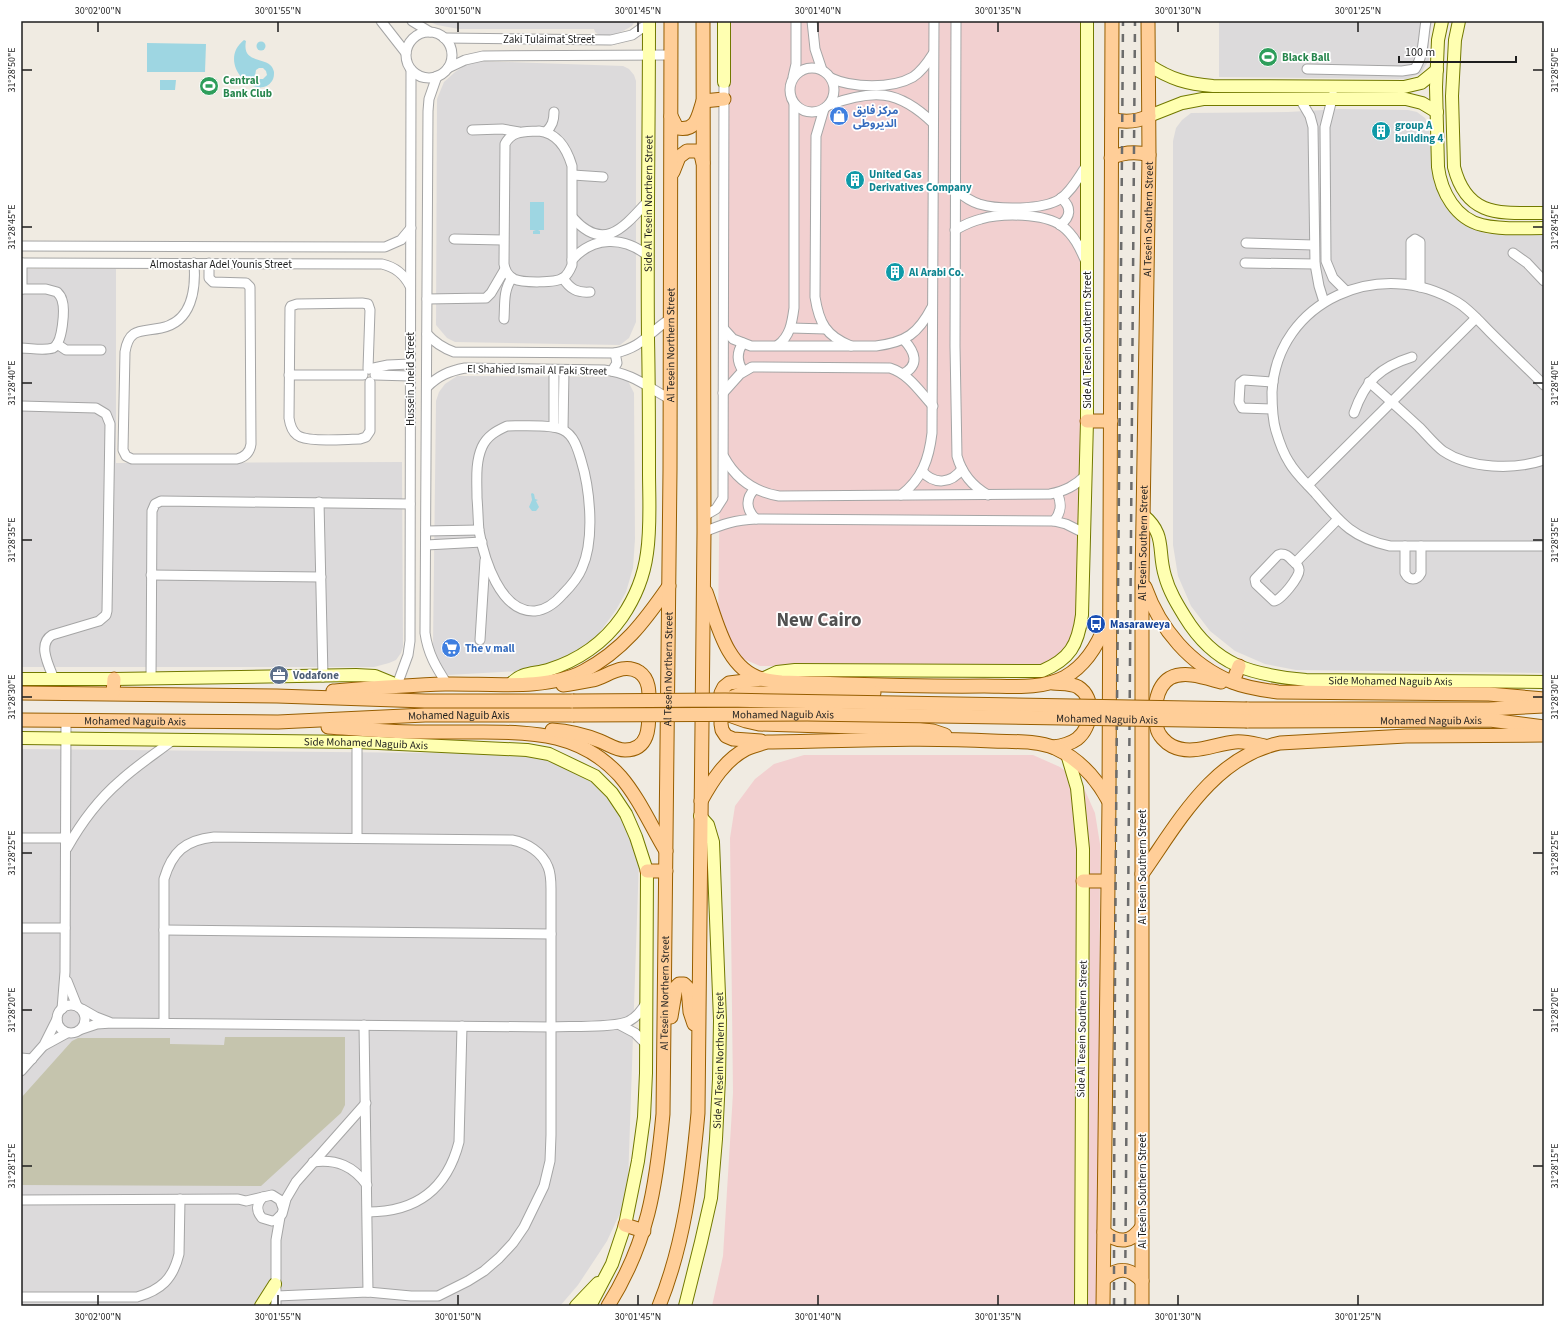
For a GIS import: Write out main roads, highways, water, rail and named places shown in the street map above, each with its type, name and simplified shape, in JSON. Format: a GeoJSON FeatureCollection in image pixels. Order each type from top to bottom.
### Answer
{"type":"FeatureCollection","features":[{"type":"Feature","properties":{"kind":"main road","name":"Al Tesein Northern Street"},"geometry":{"type":"LineString","coordinates":[[608,1306],[631,1265],[644,1231],[652,1201],[660,1152],[663,1114],[669,586],[671,21]]}},
{"type":"Feature","properties":{"kind":"main road"},"geometry":{"type":"LineString","coordinates":[[659,1306],[670,1279],[685,1218],[693,1166],[698,1113],[704,532],[703,21]]}},
{"type":"Feature","properties":{"kind":"main road"},"geometry":{"type":"LineString","coordinates":[[1104,1306],[1107,881],[1109,801],[1112,21]]}},
{"type":"Feature","properties":{"kind":"main road","name":"Al Tesein Southern Street"},"geometry":{"type":"LineString","coordinates":[[1142,1306],[1142,579],[1149,155],[1148,21]]}},
{"type":"Feature","properties":{"kind":"main road"},"geometry":{"type":"LineString","coordinates":[[703,101],[724,100]]}},
{"type":"Feature","properties":{"kind":"main road"},"geometry":{"type":"LineString","coordinates":[[671,116],[678,128],[684,129],[691,127],[696,123],[703,101]]}},
{"type":"Feature","properties":{"kind":"main road"},"geometry":{"type":"LineString","coordinates":[[1112,119],[1120,122],[1130,122],[1149,116]]}},
{"type":"Feature","properties":{"kind":"main road"},"geometry":{"type":"LineString","coordinates":[[671,178],[679,157],[687,151],[697,151],[701,155],[704,167]]}},
{"type":"Feature","properties":{"kind":"main road"},"geometry":{"type":"LineString","coordinates":[[1112,158],[1126,153],[1141,153],[1149,155]]}},
{"type":"Feature","properties":{"kind":"main road"},"geometry":{"type":"LineString","coordinates":[[1087,421],[1111,421]]}},
{"type":"Feature","properties":{"kind":"main road"},"geometry":{"type":"LineString","coordinates":[[1142,579],[1150,601],[1166,630],[1187,654],[1214,674],[1246,687],[1278,692],[1489,694],[1544,699]]}},
{"type":"Feature","properties":{"kind":"main road"},"geometry":{"type":"LineString","coordinates":[[703,584],[726,644],[733,658],[741,667],[762,679]]}},
{"type":"Feature","properties":{"kind":"main road"},"geometry":{"type":"LineString","coordinates":[[530,684],[557,680],[576,674],[605,658],[627,641],[648,616],[669,586]]}},
{"type":"Feature","properties":{"kind":"main road"},"geometry":{"type":"LineString","coordinates":[[1050,683],[1071,673],[1088,658],[1102,634],[1109,616]]}},
{"type":"Feature","properties":{"kind":"main road"},"geometry":{"type":"LineString","coordinates":[[1233,682],[1239,666]]}},
{"type":"Feature","properties":{"kind":"main road"},"geometry":{"type":"LineString","coordinates":[[278,696],[397,685],[530,684],[553,686],[575,684],[594,680],[620,668],[630,668],[639,673],[646,680],[649,690],[649,730],[645,740],[641,744],[626,750],[571,732],[542,730],[522,732],[388,732],[278,722]]}},
{"type":"Feature","properties":{"kind":"main road"},"geometry":{"type":"LineString","coordinates":[[1233,682],[1221,682],[1188,675],[1170,678],[1160,688],[1156,701],[1157,729],[1162,738],[1171,746],[1182,750],[1194,750],[1235,742],[1249,742],[1265,746]]}},
{"type":"Feature","properties":{"kind":"main road"},"geometry":{"type":"LineString","coordinates":[[1053,747],[1066,745],[1077,739],[1085,730],[1089,720],[1090,710],[1086,696],[1084,692],[1076,687],[1050,683],[1031,685],[957,686],[781,682],[762,679],[729,683],[724,687],[721,693],[722,730],[726,736],[733,739],[767,742],[957,739],[1031,742],[1053,747],[1079,762],[1091,773],[1109,801]]}},
{"type":"Feature","properties":{"kind":"main road"},"geometry":{"type":"LineString","coordinates":[[114,680],[114,693]]}},
{"type":"Feature","properties":{"kind":"main road"},"geometry":{"type":"LineString","coordinates":[[725,700],[740,694],[748,693],[899,693],[926,692],[957,686]]}},
{"type":"Feature","properties":{"kind":"main road","name":"Mohamed Naguib Axis"},"geometry":{"type":"LineString","coordinates":[[21,693],[278,696],[425,701],[725,700],[1247,715],[1490,720],[1544,727]]}},
{"type":"Feature","properties":{"kind":"main road","name":"Mohamed Naguib Axis"},"geometry":{"type":"LineString","coordinates":[[21,720],[278,722],[425,716],[725,714],[1247,715],[1489,709],[1544,706]]}},
{"type":"Feature","properties":{"kind":"main road"},"geometry":{"type":"LineString","coordinates":[[725,714],[759,724],[915,728],[933,731],[957,739]]}},
{"type":"Feature","properties":{"kind":"main road"},"geometry":{"type":"LineString","coordinates":[[522,732],[545,735],[565,740],[592,753],[606,763],[633,793],[666,852]]}},
{"type":"Feature","properties":{"kind":"main road","name":"Mohamed Naguib Axis"},"geometry":{"type":"LineString","coordinates":[[1142,874],[1190,806],[1207,786],[1228,767],[1265,746],[1280,743],[1406,736],[1544,735]]}},
{"type":"Feature","properties":{"kind":"main road"},"geometry":{"type":"LineString","coordinates":[[700,809],[716,776],[737,755],[748,748],[767,742]]}},
{"type":"Feature","properties":{"kind":"main road"},"geometry":{"type":"LineString","coordinates":[[647,871],[666,871]]}},
{"type":"Feature","properties":{"kind":"main road"},"geometry":{"type":"LineString","coordinates":[[1083,882],[1107,881]]}},
{"type":"Feature","properties":{"kind":"main road"},"geometry":{"type":"LineString","coordinates":[[664,1037],[672,1011],[676,987],[684,984],[688,988],[690,1012],[699,1039]]}},
{"type":"Feature","properties":{"kind":"main road"},"geometry":{"type":"LineString","coordinates":[[625,1225],[644,1231]]}},
{"type":"Feature","properties":{"kind":"main road"},"geometry":{"type":"LineString","coordinates":[[1104,1232],[1111,1238],[1120,1241],[1129,1239],[1137,1234],[1142,1227]]}},
{"type":"Feature","properties":{"kind":"main road"},"geometry":{"type":"LineString","coordinates":[[1104,1279],[1111,1273],[1119,1270],[1132,1272],[1142,1280]]}},
{"type":"Feature","properties":{"kind":"water"},"geometry":{"type":"Polygon","coordinates":[[[244,40],[246,41],[246,49],[248,54],[268,63],[272,67],[274,78],[272,81],[265,86],[257,87],[249,84],[236,69],[234,59],[236,49],[244,40]],[[263,68],[256,70],[255,76],[258,79],[263,79],[267,75],[263,68]]]}},
{"type":"Feature","properties":{"kind":"water"},"geometry":{"type":"Polygon","coordinates":[[[261,41],[266,46],[261,51],[256,46],[261,41]]]}},
{"type":"Feature","properties":{"kind":"water"},"geometry":{"type":"Polygon","coordinates":[[[147,43],[206,44],[205,72],[147,72],[147,43]]]}},
{"type":"Feature","properties":{"kind":"water"},"geometry":{"type":"Polygon","coordinates":[[[160,80],[176,80],[175,90],[160,90],[160,80]]]}},
{"type":"Feature","properties":{"kind":"water"},"geometry":{"type":"Polygon","coordinates":[[[530,202],[544,202],[544,230],[538,230],[540,231],[540,234],[533,234],[533,231],[536,230],[530,230],[530,202]]]}},
{"type":"Feature","properties":{"kind":"water"},"geometry":{"type":"Polygon","coordinates":[[[532,493],[534,494],[535,499],[538,500],[536,501],[539,507],[536,511],[532,511],[529,507],[532,500],[532,493]]]}},
{"type":"Feature","properties":{"kind":"railway"},"geometry":{"type":"LineString","coordinates":[[1114,1306],[1116,824],[1123,21]]}},
{"type":"Feature","properties":{"kind":"railway"},"geometry":{"type":"LineString","coordinates":[[1125,1306],[1135,21]]}},
{"type":"Feature","properties":{"kind":"place","name":"Black Ball"},"geometry":{"type":"Point","coordinates":[1268,57]}},
{"type":"Feature","properties":{"kind":"place","name":"Central Bank Club"},"geometry":{"type":"Point","coordinates":[209,86]}},
{"type":"Feature","properties":{"kind":"place","name":"مركز فايق الديروطى"},"geometry":{"type":"Point","coordinates":[839,116]}},
{"type":"Feature","properties":{"kind":"place","name":"group A building 4"},"geometry":{"type":"Point","coordinates":[1381,131]}},
{"type":"Feature","properties":{"kind":"place","name":"United Gas Derivatives Company"},"geometry":{"type":"Point","coordinates":[855,180]}},
{"type":"Feature","properties":{"kind":"place","name":"Al Arabi Co."},"geometry":{"type":"Point","coordinates":[895,272]}},
{"type":"Feature","properties":{"kind":"place","name":"Masaraweya"},"geometry":{"type":"Point","coordinates":[1096,624]}},
{"type":"Feature","properties":{"kind":"place","name":"The v mall"},"geometry":{"type":"Point","coordinates":[451,648]}},
{"type":"Feature","properties":{"kind":"place","name":"Vodafone"},"geometry":{"type":"Point","coordinates":[279,675]}},
{"type":"Feature","properties":{"kind":"district","name":"New Cairo"},"geometry":{"type":"Point","coordinates":[819,620]}}]}
